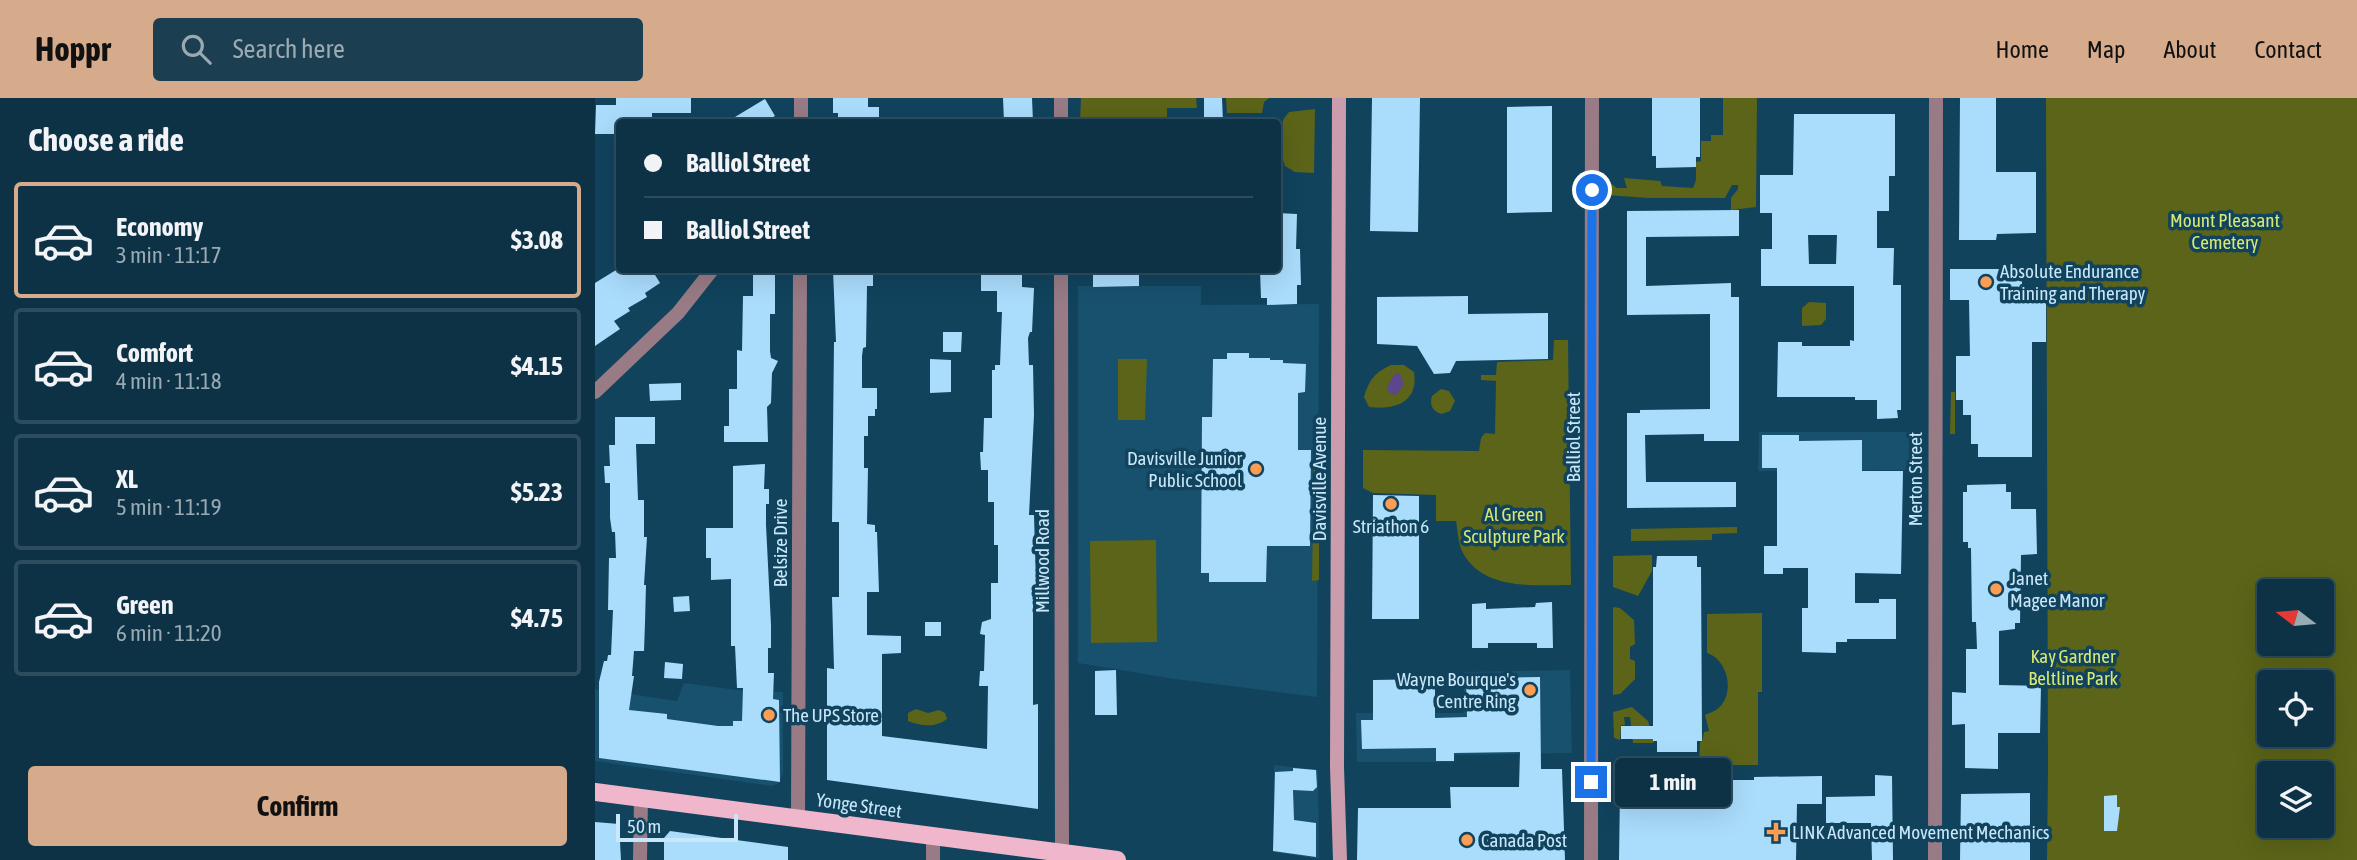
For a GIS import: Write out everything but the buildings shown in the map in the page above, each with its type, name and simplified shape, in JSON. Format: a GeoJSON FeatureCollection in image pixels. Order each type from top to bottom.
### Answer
{"type":"FeatureCollection","features":[{"type":"Feature","properties":{"kind":"main road","name":"Yonge Street"},"geometry":{"type":"LineString","coordinates":[[595,792],[1117,860]]}},
{"type":"Feature","properties":{"kind":"street"},"geometry":{"type":"LineString","coordinates":[[801,98],[801,119]]}},
{"type":"Feature","properties":{"kind":"street"},"geometry":{"type":"LineString","coordinates":[[1061,98],[1062,119]]}},
{"type":"Feature","properties":{"kind":"street","name":"Davisville Avenue"},"geometry":{"type":"LineString","coordinates":[[1339,98],[1339,860]]}},
{"type":"Feature","properties":{"kind":"street","name":"Balliol Street"},"geometry":{"type":"LineString","coordinates":[[1591,860],[1592,98]]}},
{"type":"Feature","properties":{"kind":"street","name":"Merton Street"},"geometry":{"type":"LineString","coordinates":[[1935,860],[1936,98]]}},
{"type":"Feature","properties":{"kind":"street"},"geometry":{"type":"LineString","coordinates":[[595,392],[678,313],[710,273]]}},
{"type":"Feature","properties":{"kind":"street","name":"Belsize Drive"},"geometry":{"type":"LineString","coordinates":[[798,817],[800,273]]}},
{"type":"Feature","properties":{"kind":"street","name":"Millwood Road"},"geometry":{"type":"LineString","coordinates":[[1061,273],[1062,852]]}},
{"type":"Feature","properties":{"kind":"street"},"geometry":{"type":"LineString","coordinates":[[640,860],[641,798]]}},
{"type":"Feature","properties":{"kind":"street"},"geometry":{"type":"LineString","coordinates":[[933,836],[933,860]]}},
{"type":"Feature","properties":{"kind":"shaded area"},"geometry":{"type":"Polygon","coordinates":[[[1078,286],[1201,286],[1201,305],[1319,304],[1317,697],[1175,679],[1078,663],[1078,286]]]}},
{"type":"Feature","properties":{"kind":"shaded area"},"geometry":{"type":"Polygon","coordinates":[[[1395,373],[1400,373],[1404,385],[1396,395],[1389,393],[1387,387],[1395,373]]]}},
{"type":"Feature","properties":{"kind":"shaded area"},"geometry":{"type":"Polygon","coordinates":[[[1759,432],[1912,432],[1912,470],[1758,471],[1759,432]]]}},
{"type":"Feature","properties":{"kind":"shaded area"},"geometry":{"type":"Polygon","coordinates":[[[1570,670],[1572,753],[1455,755],[1454,762],[1357,762],[1356,713],[1464,713],[1464,672],[1570,670]]]}},
{"type":"Feature","properties":{"kind":"shaded area"},"geometry":{"type":"Polygon","coordinates":[[[684,683],[737,690],[783,692],[783,773],[779,783],[772,786],[595,761],[595,689],[677,701],[684,683]]]}},
{"type":"Feature","properties":{"kind":"shaded area"},"geometry":{"type":"Polygon","coordinates":[[[1274,765],[1318,770],[1319,859],[1273,852],[1274,765]]]}},
{"type":"Feature","properties":{"kind":"green space"},"geometry":{"type":"Polygon","coordinates":[[[1081,98],[1196,98],[1197,108],[1167,108],[1167,119],[1080,119],[1081,98]]]}},
{"type":"Feature","properties":{"kind":"green space"},"geometry":{"type":"Polygon","coordinates":[[[1226,98],[1269,98],[1264,102],[1262,113],[1227,113],[1226,98]]]}},
{"type":"Feature","properties":{"kind":"green space"},"geometry":{"type":"Polygon","coordinates":[[[1723,98],[1757,98],[1756,207],[1731,210],[1731,198],[1738,185],[1732,185],[1725,198],[1607,195],[1607,181],[1617,188],[1627,188],[1624,178],[1660,181],[1662,186],[1693,188],[1696,162],[1701,161],[1701,141],[1711,141],[1711,135],[1723,135],[1723,98]]]}},
{"type":"Feature","properties":{"kind":"green space","name":"Mount Pleasant Cemetery"},"geometry":{"type":"Polygon","coordinates":[[[2046,98],[2357,98],[2357,860],[2047,860],[2046,98]]]}},
{"type":"Feature","properties":{"kind":"green space"},"geometry":{"type":"Polygon","coordinates":[[[1315,109],[1314,173],[1295,172],[1285,166],[1282,157],[1283,120],[1289,112],[1315,109]]]}},
{"type":"Feature","properties":{"kind":"green space"},"geometry":{"type":"Polygon","coordinates":[[[1809,302],[1826,303],[1826,319],[1821,325],[1802,326],[1802,308],[1809,302]]]}},
{"type":"Feature","properties":{"kind":"green space","name":"Al Green Sculpture Park"},"geometry":{"type":"Polygon","coordinates":[[[1554,340],[1568,340],[1571,585],[1511,583],[1484,574],[1472,565],[1461,549],[1456,521],[1436,521],[1436,495],[1373,493],[1363,488],[1363,450],[1479,451],[1481,438],[1485,433],[1495,434],[1496,381],[1481,380],[1481,375],[1496,375],[1497,362],[1553,360],[1554,340]]]}},
{"type":"Feature","properties":{"kind":"green space"},"geometry":{"type":"Polygon","coordinates":[[[1118,359],[1147,359],[1145,420],[1118,420],[1118,359]]]}},
{"type":"Feature","properties":{"kind":"green space"},"geometry":{"type":"Polygon","coordinates":[[[1391,365],[1404,365],[1414,372],[1413,391],[1403,402],[1396,405],[1369,407],[1364,397],[1370,382],[1376,374],[1391,365]]]}},
{"type":"Feature","properties":{"kind":"green space"},"geometry":{"type":"Polygon","coordinates":[[[1441,389],[1449,391],[1455,401],[1450,411],[1442,414],[1431,405],[1432,396],[1441,389]]]}},
{"type":"Feature","properties":{"kind":"green space"},"geometry":{"type":"Polygon","coordinates":[[[1951,392],[1955,392],[1955,434],[1950,434],[1951,392]]]}},
{"type":"Feature","properties":{"kind":"green space"},"geometry":{"type":"Polygon","coordinates":[[[1319,460],[1319,580],[1312,581],[1314,461],[1319,460]]]}},
{"type":"Feature","properties":{"kind":"green space"},"geometry":{"type":"Polygon","coordinates":[[[1737,527],[1737,533],[1712,534],[1712,540],[1631,541],[1631,529],[1737,527]]]}},
{"type":"Feature","properties":{"kind":"green space"},"geometry":{"type":"Polygon","coordinates":[[[1156,540],[1157,642],[1091,643],[1090,541],[1156,540]]]}},
{"type":"Feature","properties":{"kind":"green space"},"geometry":{"type":"Polygon","coordinates":[[[1652,555],[1652,571],[1638,596],[1613,587],[1613,556],[1652,555]]]}},
{"type":"Feature","properties":{"kind":"green space"},"geometry":{"type":"Polygon","coordinates":[[[1613,607],[1620,608],[1634,620],[1635,644],[1630,647],[1630,659],[1635,661],[1635,679],[1620,694],[1613,695],[1613,607]]]}},
{"type":"Feature","properties":{"kind":"green space"},"geometry":{"type":"Polygon","coordinates":[[[1762,613],[1758,765],[1699,765],[1700,742],[1704,732],[1709,731],[1705,715],[1722,704],[1728,688],[1721,663],[1707,653],[1707,614],[1762,613]]]}},
{"type":"Feature","properties":{"kind":"green space"},"geometry":{"type":"Polygon","coordinates":[[[1632,707],[1648,721],[1654,743],[1633,743],[1630,717],[1624,717],[1625,725],[1621,725],[1620,740],[1614,738],[1613,712],[1632,707]]]}},
{"type":"Feature","properties":{"kind":"green space"},"geometry":{"type":"Polygon","coordinates":[[[916,709],[928,713],[939,710],[945,713],[947,719],[928,725],[908,721],[908,713],[916,709]]]}},
{"type":"Feature","properties":{"kind":"place","name":"Absolute Endurance Training and Therapy"},"geometry":{"type":"Point","coordinates":[1986,282]}},
{"type":"Feature","properties":{"kind":"place","name":"Davisville Junior Public School"},"geometry":{"type":"Point","coordinates":[1256,469]}},
{"type":"Feature","properties":{"kind":"place","name":"Striathon 6"},"geometry":{"type":"Point","coordinates":[1391,504]}},
{"type":"Feature","properties":{"kind":"place","name":"Janet Magee Manor"},"geometry":{"type":"Point","coordinates":[1996,589]}},
{"type":"Feature","properties":{"kind":"place","name":"Wayne Bourque's Centre Ring"},"geometry":{"type":"Point","coordinates":[1530,690]}},
{"type":"Feature","properties":{"kind":"place","name":"The UPS Store"},"geometry":{"type":"Point","coordinates":[769,715]}},
{"type":"Feature","properties":{"kind":"place","name":"LINK Advanced Movement Mechanics"},"geometry":{"type":"Point","coordinates":[1776,832]}},
{"type":"Feature","properties":{"kind":"place","name":"Canada Post"},"geometry":{"type":"Point","coordinates":[1467,840]}},
{"type":"Feature","properties":{"kind":"route"},"geometry":{"type":"LineString","coordinates":[[1591,782],[1592,190]]}},
{"type":"Feature","properties":{"kind":"park label","name":"Kay Gardner Beltline Park"},"geometry":{"type":"Point","coordinates":[2073,667]}}]}
